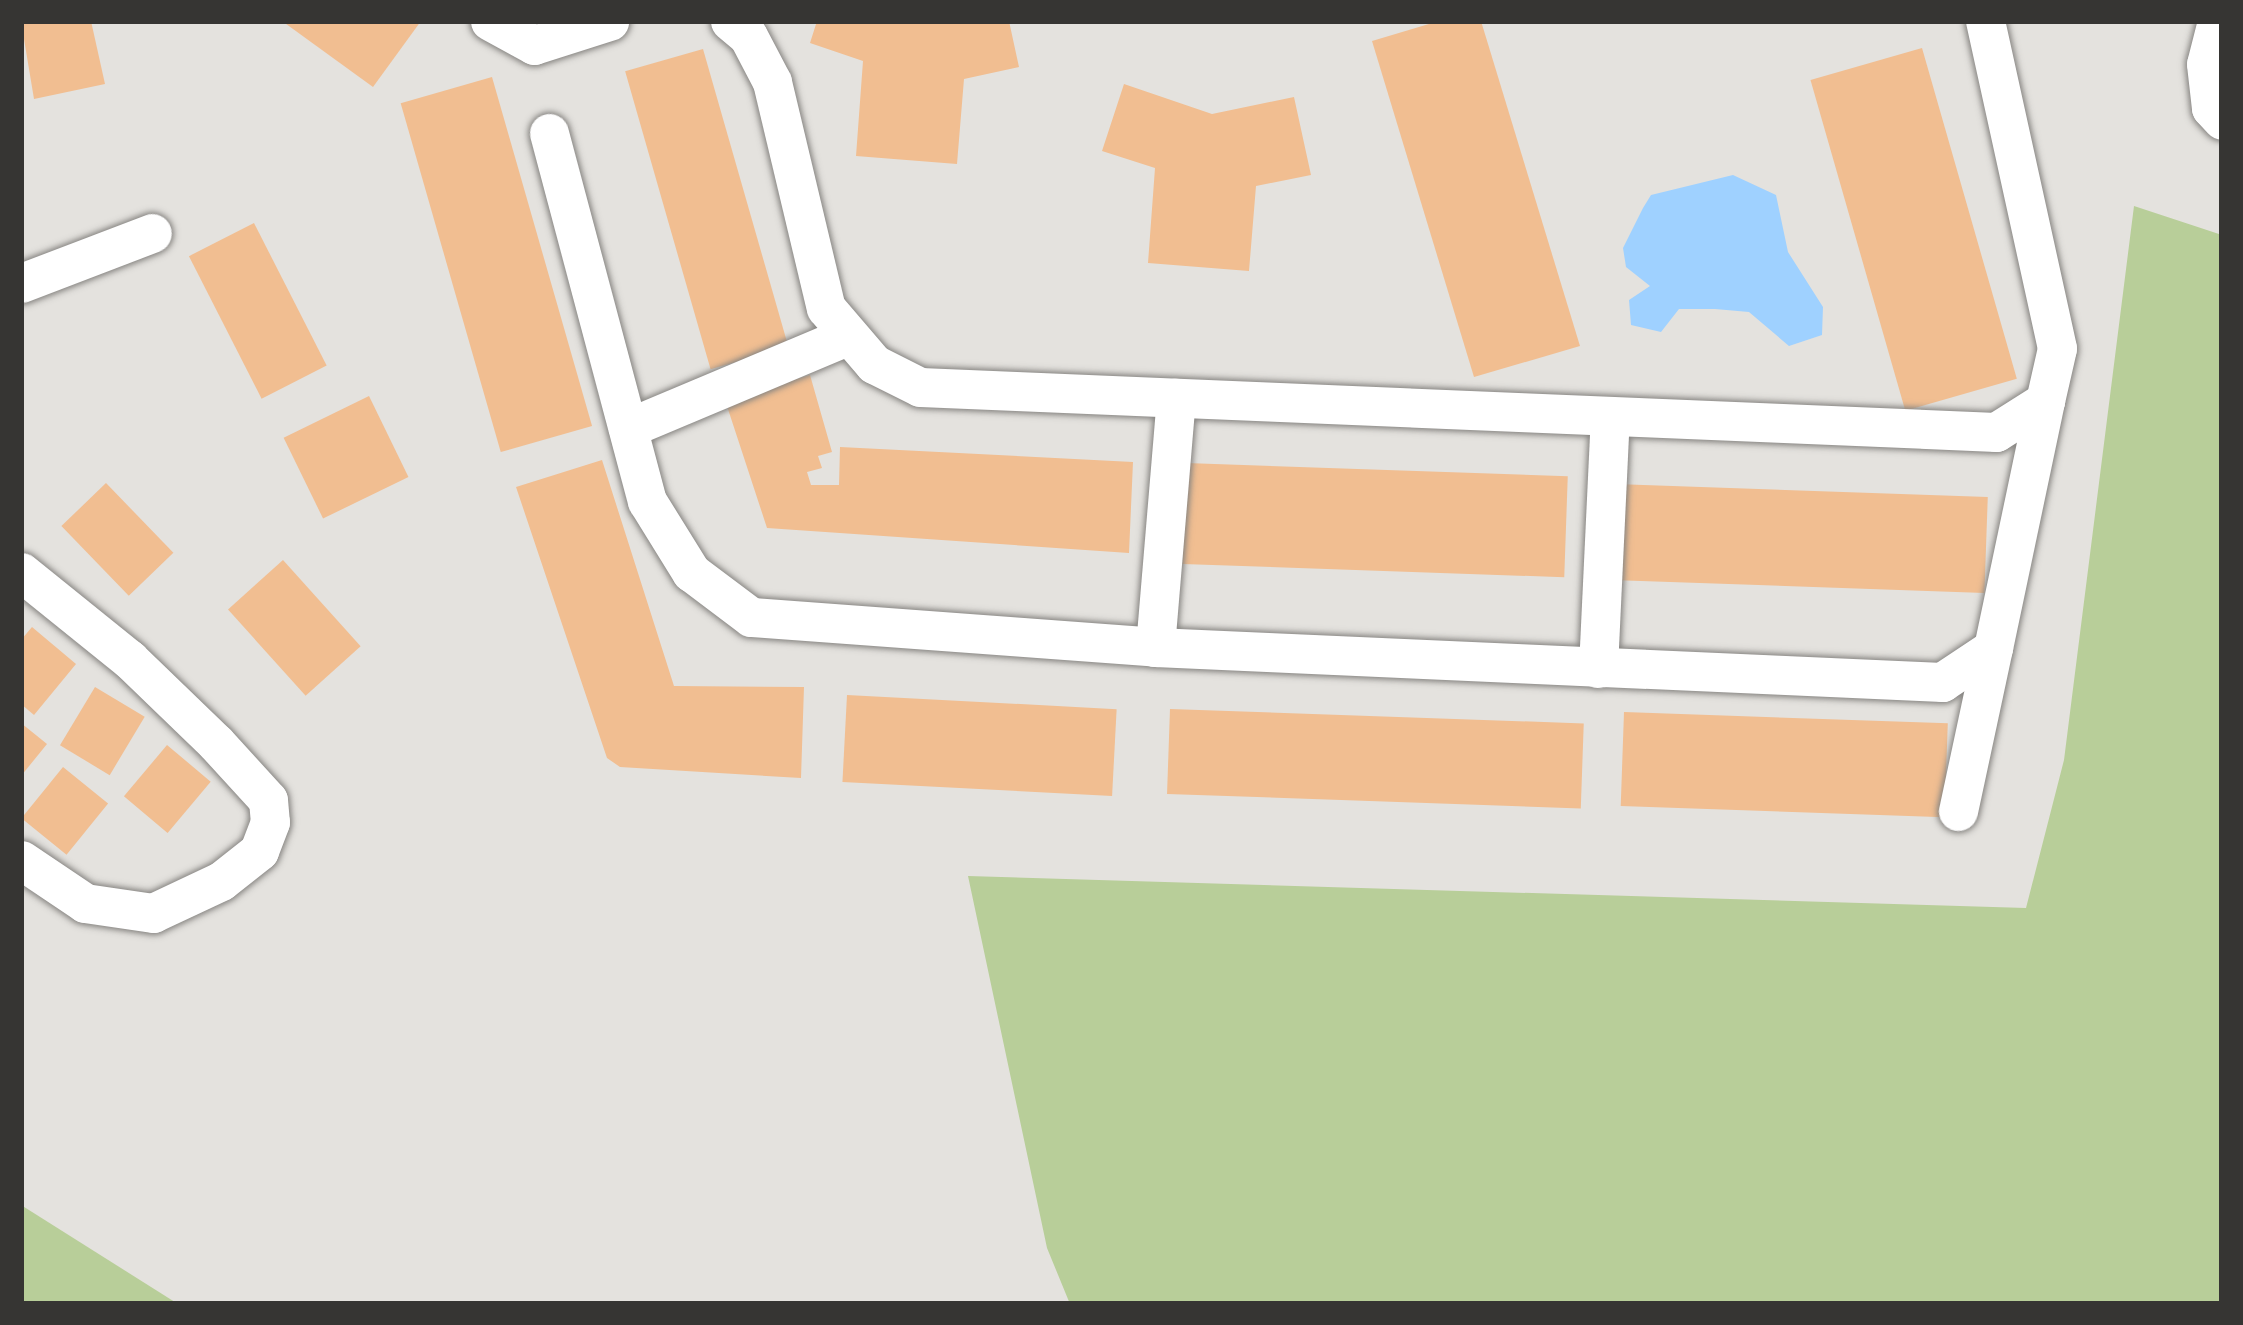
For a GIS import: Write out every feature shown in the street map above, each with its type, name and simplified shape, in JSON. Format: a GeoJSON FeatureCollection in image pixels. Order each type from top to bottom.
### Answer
{"type":"FeatureCollection","features":[{"type":"Feature","properties":{"kind":"street"},"geometry":{"type":"LineString","coordinates":[[490,21],[534,45],[609,21]]}},
{"type":"Feature","properties":{"kind":"street"},"geometry":{"type":"LineString","coordinates":[[730,21],[748,36],[772,82],[826,308],[844,337],[920,387],[1996,433],[2045,401]]}},
{"type":"Feature","properties":{"kind":"street"},"geometry":{"type":"LineString","coordinates":[[1958,811],[2057,348],[1984,21]]}},
{"type":"Feature","properties":{"kind":"street"},"geometry":{"type":"LineString","coordinates":[[2217,21],[2206,64],[2211,108],[2222,120]]}},
{"type":"Feature","properties":{"kind":"street"},"geometry":{"type":"LineString","coordinates":[[549,133],[647,501],[691,572],[751,617],[1155,647],[1942,682],[1993,649]]}},
{"type":"Feature","properties":{"kind":"street"},"geometry":{"type":"LineString","coordinates":[[21,283],[152,233]]}},
{"type":"Feature","properties":{"kind":"street"},"geometry":{"type":"LineString","coordinates":[[628,428],[844,337]]}},
{"type":"Feature","properties":{"kind":"street"},"geometry":{"type":"LineString","coordinates":[[1155,647],[1176,398]]}},
{"type":"Feature","properties":{"kind":"street"},"geometry":{"type":"LineString","coordinates":[[1598,668],[1610,416]]}},
{"type":"Feature","properties":{"kind":"street"},"geometry":{"type":"LineString","coordinates":[[21,572],[129,659],[216,743],[268,800],[270,822],[260,851],[220,881],[153,913],[85,904],[21,860]]}},
{"type":"Feature","properties":{"kind":"green space"},"geometry":{"type":"Polygon","coordinates":[[[2134,206],[2222,235],[2222,1304],[1070,1304],[1047,1248],[968,876],[2026,908],[2064,760],[2134,206]]]}},
{"type":"Feature","properties":{"kind":"green space"},"geometry":{"type":"Polygon","coordinates":[[[21,1205],[178,1304],[21,1304],[21,1205]]]}},
{"type":"Feature","properties":{"kind":"water"},"geometry":{"type":"Polygon","coordinates":[[[1733,175],[1776,195],[1788,252],[1823,307],[1822,335],[1789,346],[1749,312],[1715,309],[1679,309],[1661,332],[1631,325],[1629,300],[1650,286],[1626,267],[1623,248],[1651,195],[1733,175]]]}},
{"type":"Feature","properties":{"kind":"building"},"geometry":{"type":"Polygon","coordinates":[[[21,21],[91,21],[105,84],[34,99],[21,21]]]}},
{"type":"Feature","properties":{"kind":"building"},"geometry":{"type":"Polygon","coordinates":[[[282,21],[421,21],[373,87],[282,21]]]}},
{"type":"Feature","properties":{"kind":"building"},"geometry":{"type":"Polygon","coordinates":[[[817,21],[1009,21],[1019,67],[964,79],[957,164],[856,156],[863,61],[810,43],[817,21]]]}},
{"type":"Feature","properties":{"kind":"building"},"geometry":{"type":"Polygon","coordinates":[[[1439,21],[1481,21],[1580,346],[1474,377],[1372,41],[1439,21]]]}},
{"type":"Feature","properties":{"kind":"building"},"geometry":{"type":"Polygon","coordinates":[[[1922,48],[2017,379],[1905,411],[1810,80],[1922,48]]]}},
{"type":"Feature","properties":{"kind":"building"},"geometry":{"type":"Polygon","coordinates":[[[703,49],[788,347],[711,369],[625,71],[703,49]]]}},
{"type":"Feature","properties":{"kind":"building"},"geometry":{"type":"Polygon","coordinates":[[[492,77],[592,426],[501,452],[401,103],[492,77]]]}},
{"type":"Feature","properties":{"kind":"building"},"geometry":{"type":"Polygon","coordinates":[[[1124,84],[1212,114],[1294,97],[1311,175],[1256,186],[1249,271],[1148,263],[1155,168],[1102,151],[1124,84]]]}},
{"type":"Feature","properties":{"kind":"building"},"geometry":{"type":"Polygon","coordinates":[[[254,223],[327,366],[262,399],[189,256],[254,223]]]}},
{"type":"Feature","properties":{"kind":"building"},"geometry":{"type":"Polygon","coordinates":[[[810,375],[832,452],[818,456],[822,468],[807,472],[811,485],[839,485],[840,447],[1133,462],[1129,553],[767,528],[725,400],[810,375]]]}},
{"type":"Feature","properties":{"kind":"building"},"geometry":{"type":"Polygon","coordinates":[[[369,396],[408,477],[323,519],[284,438],[369,396]]]}},
{"type":"Feature","properties":{"kind":"building"},"geometry":{"type":"Polygon","coordinates":[[[602,460],[674,686],[804,687],[801,778],[620,767],[607,758],[516,487],[602,460]]]}},
{"type":"Feature","properties":{"kind":"building"},"geometry":{"type":"Polygon","coordinates":[[[1186,463],[1568,476],[1564,577],[1182,564],[1186,463]]]}},
{"type":"Feature","properties":{"kind":"building"},"geometry":{"type":"Polygon","coordinates":[[[106,483],[173,553],[129,596],[61,526],[106,483]]]}},
{"type":"Feature","properties":{"kind":"building"},"geometry":{"type":"Polygon","coordinates":[[[1615,484],[1988,497],[1984,593],[1612,580],[1615,484]]]}},
{"type":"Feature","properties":{"kind":"building"},"geometry":{"type":"Polygon","coordinates":[[[283,560],[361,646],[306,696],[228,610],[283,560]]]}},
{"type":"Feature","properties":{"kind":"building"},"geometry":{"type":"Polygon","coordinates":[[[32,627],[76,664],[34,715],[21,704],[21,640],[32,627]]]}},
{"type":"Feature","properties":{"kind":"building"},"geometry":{"type":"Polygon","coordinates":[[[95,687],[145,717],[110,775],[60,745],[95,687]]]}},
{"type":"Feature","properties":{"kind":"building"},"geometry":{"type":"Polygon","coordinates":[[[847,695],[1117,709],[1112,796],[842,782],[847,695]]]}},
{"type":"Feature","properties":{"kind":"building"},"geometry":{"type":"Polygon","coordinates":[[[1170,709],[1584,723],[1581,808],[1167,794],[1170,709]]]}},
{"type":"Feature","properties":{"kind":"building"},"geometry":{"type":"Polygon","coordinates":[[[1624,712],[1948,723],[1945,817],[1621,806],[1624,712]]]}},
{"type":"Feature","properties":{"kind":"building"},"geometry":{"type":"Polygon","coordinates":[[[21,723],[47,744],[21,776],[21,723]]]}},
{"type":"Feature","properties":{"kind":"building"},"geometry":{"type":"Polygon","coordinates":[[[167,745],[211,782],[168,833],[124,796],[167,745]]]}},
{"type":"Feature","properties":{"kind":"building"},"geometry":{"type":"Polygon","coordinates":[[[63,767],[108,804],[67,855],[21,818],[63,767]]]}}]}
